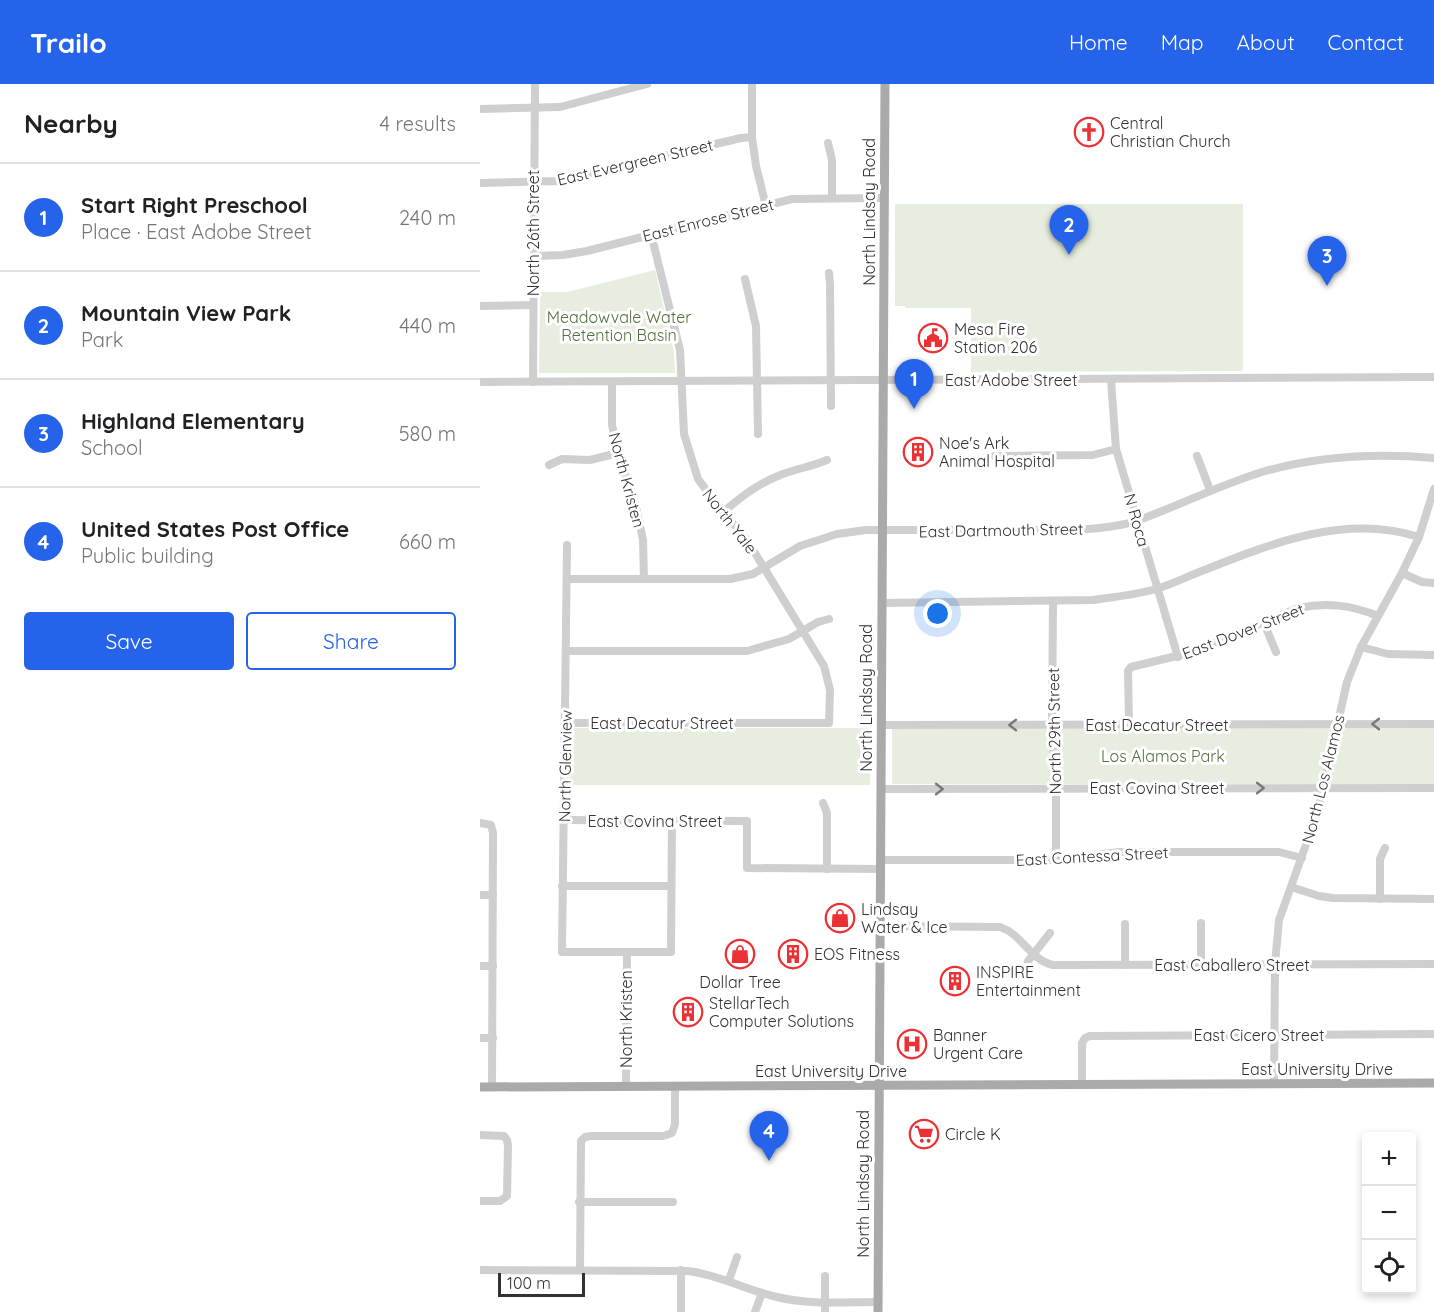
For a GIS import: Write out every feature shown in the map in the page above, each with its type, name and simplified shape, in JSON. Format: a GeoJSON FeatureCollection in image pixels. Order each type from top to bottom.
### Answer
{"type":"FeatureCollection","features":[{"type":"Feature","properties":{"kind":"main road","name":"North Lindsay Road"},"geometry":{"type":"LineString","coordinates":[[878,1307],[885,84]]}},
{"type":"Feature","properties":{"kind":"main road","name":"East University Drive"},"geometry":{"type":"LineString","coordinates":[[480,1087],[1434,1083]]}},
{"type":"Feature","properties":{"kind":"street","name":"North 26th Street"},"geometry":{"type":"LineString","coordinates":[[533,382],[535,84]]}},
{"type":"Feature","properties":{"kind":"street"},"geometry":{"type":"LineString","coordinates":[[480,109],[560,107],[647,84]]}},
{"type":"Feature","properties":{"kind":"street"},"geometry":{"type":"LineString","coordinates":[[753,84],[752,137],[756,166],[766,206]]}},
{"type":"Feature","properties":{"kind":"street","name":"East Evergreen Street"},"geometry":{"type":"LineString","coordinates":[[480,183],[558,181],[752,137]]}},
{"type":"Feature","properties":{"kind":"street"},"geometry":{"type":"LineString","coordinates":[[828,143],[832,160],[832,198]]}},
{"type":"Feature","properties":{"kind":"street","name":"East Enrose Street"},"geometry":{"type":"LineString","coordinates":[[533,256],[563,255],[792,199],[884,198]]}},
{"type":"Feature","properties":{"kind":"street","name":"North Yale"},"geometry":{"type":"LineString","coordinates":[[651,234],[678,340],[684,434],[698,479],[747,540],[824,666],[830,690],[829,723]]}},
{"type":"Feature","properties":{"kind":"street"},"geometry":{"type":"LineString","coordinates":[[829,273],[831,406]]}},
{"type":"Feature","properties":{"kind":"street"},"geometry":{"type":"LineString","coordinates":[[745,279],[756,326],[758,434]]}},
{"type":"Feature","properties":{"kind":"street"},"geometry":{"type":"LineString","coordinates":[[480,306],[533,305]]}},
{"type":"Feature","properties":{"kind":"street","name":"East Adobe Street"},"geometry":{"type":"LineString","coordinates":[[480,382],[1434,377]]}},
{"type":"Feature","properties":{"kind":"street","name":"N Roca"},"geometry":{"type":"LineString","coordinates":[[1111,380],[1116,449],[1178,657]]}},
{"type":"Feature","properties":{"kind":"street","name":"North Kristen"},"geometry":{"type":"LineString","coordinates":[[612,382],[612,424],[643,540],[644,579]]}},
{"type":"Feature","properties":{"kind":"street"},"geometry":{"type":"LineString","coordinates":[[994,456],[1093,455],[1116,449]]}},
{"type":"Feature","properties":{"kind":"street"},"geometry":{"type":"LineString","coordinates":[[549,465],[561,459],[590,460],[618,453]]}},
{"type":"Feature","properties":{"kind":"street"},"geometry":{"type":"LineString","coordinates":[[1197,456],[1210,490]]}},
{"type":"Feature","properties":{"kind":"street","name":"East Dartmouth Street"},"geometry":{"type":"LineString","coordinates":[[567,579],[730,579],[753,573],[800,546],[837,534],[882,531],[1076,530],[1110,527],[1137,521],[1210,490],[1263,472],[1320,461],[1383,456],[1434,458]]}},
{"type":"Feature","properties":{"kind":"street"},"geometry":{"type":"LineString","coordinates":[[723,512],[745,494],[775,476],[814,466],[827,460]]}},
{"type":"Feature","properties":{"kind":"street","name":"North Los Alamos"},"geometry":{"type":"LineString","coordinates":[[1274,1084],[1275,964],[1279,920],[1318,811],[1347,681],[1361,647],[1419,537],[1434,489]]}},
{"type":"Feature","properties":{"kind":"street"},"geometry":{"type":"LineString","coordinates":[[882,603],[1053,602],[1125,596],[1157,588],[1266,545],[1310,534],[1374,528],[1419,537]]}},
{"type":"Feature","properties":{"kind":"street","name":"North Glenview"},"geometry":{"type":"LineString","coordinates":[[567,545],[562,952],[627,952]]}},
{"type":"Feature","properties":{"kind":"street"},"geometry":{"type":"LineString","coordinates":[[1402,573],[1422,582],[1434,583]]}},
{"type":"Feature","properties":{"kind":"street","name":"North 29th Street"},"geometry":{"type":"LineString","coordinates":[[1053,602],[1052,725],[1056,789],[1056,860]]}},
{"type":"Feature","properties":{"kind":"street","name":"East Dover Street"},"geometry":{"type":"LineString","coordinates":[[1129,725],[1129,668],[1178,657],[1298,608],[1323,604],[1357,608],[1378,616]]}},
{"type":"Feature","properties":{"kind":"street"},"geometry":{"type":"LineString","coordinates":[[567,651],[747,651],[789,639],[829,619]]}},
{"type":"Feature","properties":{"kind":"street"},"geometry":{"type":"LineString","coordinates":[[1264,622],[1276,652]]}},
{"type":"Feature","properties":{"kind":"street"},"geometry":{"type":"LineString","coordinates":[[1361,647],[1388,654],[1434,654]]}},
{"type":"Feature","properties":{"kind":"street","name":"East Decatur Street"},"geometry":{"type":"LineString","coordinates":[[566,723],[829,723]]}},
{"type":"Feature","properties":{"kind":"street","name":"East Decatur Street"},"geometry":{"type":"LineString","coordinates":[[881,725],[1434,724]]}},
{"type":"Feature","properties":{"kind":"street","name":"East Covina Street"},"geometry":{"type":"LineString","coordinates":[[881,789],[1434,788]]}},
{"type":"Feature","properties":{"kind":"street"},"geometry":{"type":"LineString","coordinates":[[823,803],[827,813],[827,869]]}},
{"type":"Feature","properties":{"kind":"street","name":"East Covina Street"},"geometry":{"type":"LineString","coordinates":[[563,820],[747,821],[747,868]]}},
{"type":"Feature","properties":{"kind":"street"},"geometry":{"type":"LineString","coordinates":[[627,952],[671,952],[672,820]]}},
{"type":"Feature","properties":{"kind":"street"},"geometry":{"type":"LineString","coordinates":[[480,823],[490,825],[493,833],[492,1087]]}},
{"type":"Feature","properties":{"kind":"street"},"geometry":{"type":"LineString","coordinates":[[1380,899],[1380,859],[1385,848]]}},
{"type":"Feature","properties":{"kind":"street","name":"East Contessa Street"},"geometry":{"type":"LineString","coordinates":[[747,868],[827,869],[880,865],[1056,860],[1119,852],[1279,852],[1302,858]]}},
{"type":"Feature","properties":{"kind":"street"},"geometry":{"type":"LineString","coordinates":[[562,886],[671,886]]}},
{"type":"Feature","properties":{"kind":"street"},"geometry":{"type":"LineString","coordinates":[[1291,887],[1326,898],[1434,899]]}},
{"type":"Feature","properties":{"kind":"street"},"geometry":{"type":"LineString","coordinates":[[480,895],[493,894]]}},
{"type":"Feature","properties":{"kind":"street"},"geometry":{"type":"LineString","coordinates":[[1201,923],[1201,965]]}},
{"type":"Feature","properties":{"kind":"street"},"geometry":{"type":"LineString","coordinates":[[1125,924],[1125,965]]}},
{"type":"Feature","properties":{"kind":"street","name":"East Caballero Street"},"geometry":{"type":"LineString","coordinates":[[880,926],[1000,927],[1014,935],[1031,958],[1053,965],[1434,964]]}},
{"type":"Feature","properties":{"kind":"street"},"geometry":{"type":"LineString","coordinates":[[1031,958],[1050,933]]}},
{"type":"Feature","properties":{"kind":"street","name":"North Kristen"},"geometry":{"type":"LineString","coordinates":[[626,1086],[627,952]]}},
{"type":"Feature","properties":{"kind":"street"},"geometry":{"type":"LineString","coordinates":[[480,966],[493,966]]}},
{"type":"Feature","properties":{"kind":"street","name":"East Cicero Street"},"geometry":{"type":"LineString","coordinates":[[1082,1085],[1082,1046],[1085,1038],[1093,1036],[1434,1034]]}},
{"type":"Feature","properties":{"kind":"street"},"geometry":{"type":"LineString","coordinates":[[480,1038],[492,1038]]}},
{"type":"Feature","properties":{"kind":"street"},"geometry":{"type":"LineString","coordinates":[[579,1270],[579,1147],[582,1138],[663,1136],[672,1133],[675,1124],[675,1086]]}},
{"type":"Feature","properties":{"kind":"street"},"geometry":{"type":"LineString","coordinates":[[480,1135],[498,1135],[506,1138],[508,1146],[508,1191],[505,1198],[500,1201],[480,1201]]}},
{"type":"Feature","properties":{"kind":"street"},"geometry":{"type":"LineString","coordinates":[[579,1202],[673,1202]]}},
{"type":"Feature","properties":{"kind":"street"},"geometry":{"type":"LineString","coordinates":[[729,1280],[737,1257]]}},
{"type":"Feature","properties":{"kind":"street"},"geometry":{"type":"LineString","coordinates":[[480,1270],[681,1270],[709,1274],[762,1293],[787,1299],[878,1307]]}},
{"type":"Feature","properties":{"kind":"street"},"geometry":{"type":"LineString","coordinates":[[681,1270],[681,1312]]}},
{"type":"Feature","properties":{"kind":"street"},"geometry":{"type":"LineString","coordinates":[[825,1276],[825,1312]]}},
{"type":"Feature","properties":{"kind":"street"},"geometry":{"type":"LineString","coordinates":[[755,1312],[762,1293]]}},
{"type":"Feature","properties":{"kind":"green space"},"geometry":{"type":"Polygon","coordinates":[[[895,204],[1243,204],[1243,369],[1242,371],[971,372],[971,308],[895,306],[895,204]]]}},
{"type":"Feature","properties":{"kind":"green space","name":"Meadowvale Water Retention Basin"},"geometry":{"type":"Polygon","coordinates":[[[655,270],[674,352],[675,373],[539,373],[540,292],[567,292],[655,270]]]}},
{"type":"Feature","properties":{"kind":"green space","name":"Los Alamos Park"},"geometry":{"type":"Polygon","coordinates":[[[1434,727],[1434,784],[892,784],[892,728],[1434,727]]]}},
{"type":"Feature","properties":{"kind":"green space"},"geometry":{"type":"Polygon","coordinates":[[[568,728],[870,728],[870,785],[568,785],[568,728]]]}},
{"type":"Feature","properties":{"kind":"place","name":"Central Christian Church"},"geometry":{"type":"Point","coordinates":[1089,132]}},
{"type":"Feature","properties":{"kind":"place","name":"Mountain View Park"},"geometry":{"type":"Point","coordinates":[1069,255]}},
{"type":"Feature","properties":{"kind":"place","name":"Highland Elementary"},"geometry":{"type":"Point","coordinates":[1327,286]}},
{"type":"Feature","properties":{"kind":"place","name":"Mesa Fire Station 206"},"geometry":{"type":"Point","coordinates":[933,338]}},
{"type":"Feature","properties":{"kind":"place","name":"Start Right Preschool"},"geometry":{"type":"Point","coordinates":[914,409]}},
{"type":"Feature","properties":{"kind":"place","name":"Noe's Ark Animal Hospital"},"geometry":{"type":"Point","coordinates":[918,452]}},
{"type":"Feature","properties":{"kind":"place","name":"Lindsay Water & Ice"},"geometry":{"type":"Point","coordinates":[840,918]}},
{"type":"Feature","properties":{"kind":"place","name":"Dollar Tree"},"geometry":{"type":"Point","coordinates":[740,954]}},
{"type":"Feature","properties":{"kind":"place","name":"EOS Fitness"},"geometry":{"type":"Point","coordinates":[793,954]}},
{"type":"Feature","properties":{"kind":"place","name":"INSPIRE Entertainment"},"geometry":{"type":"Point","coordinates":[955,981]}},
{"type":"Feature","properties":{"kind":"place","name":"StellarTech Computer Solutions"},"geometry":{"type":"Point","coordinates":[688,1012]}},
{"type":"Feature","properties":{"kind":"place","name":"Banner Urgent Care"},"geometry":{"type":"Point","coordinates":[912,1044]}},
{"type":"Feature","properties":{"kind":"place","name":"Circle K"},"geometry":{"type":"Point","coordinates":[924,1134]}},
{"type":"Feature","properties":{"kind":"place","name":"United States Post Office"},"geometry":{"type":"Point","coordinates":[769,1161]}}]}
